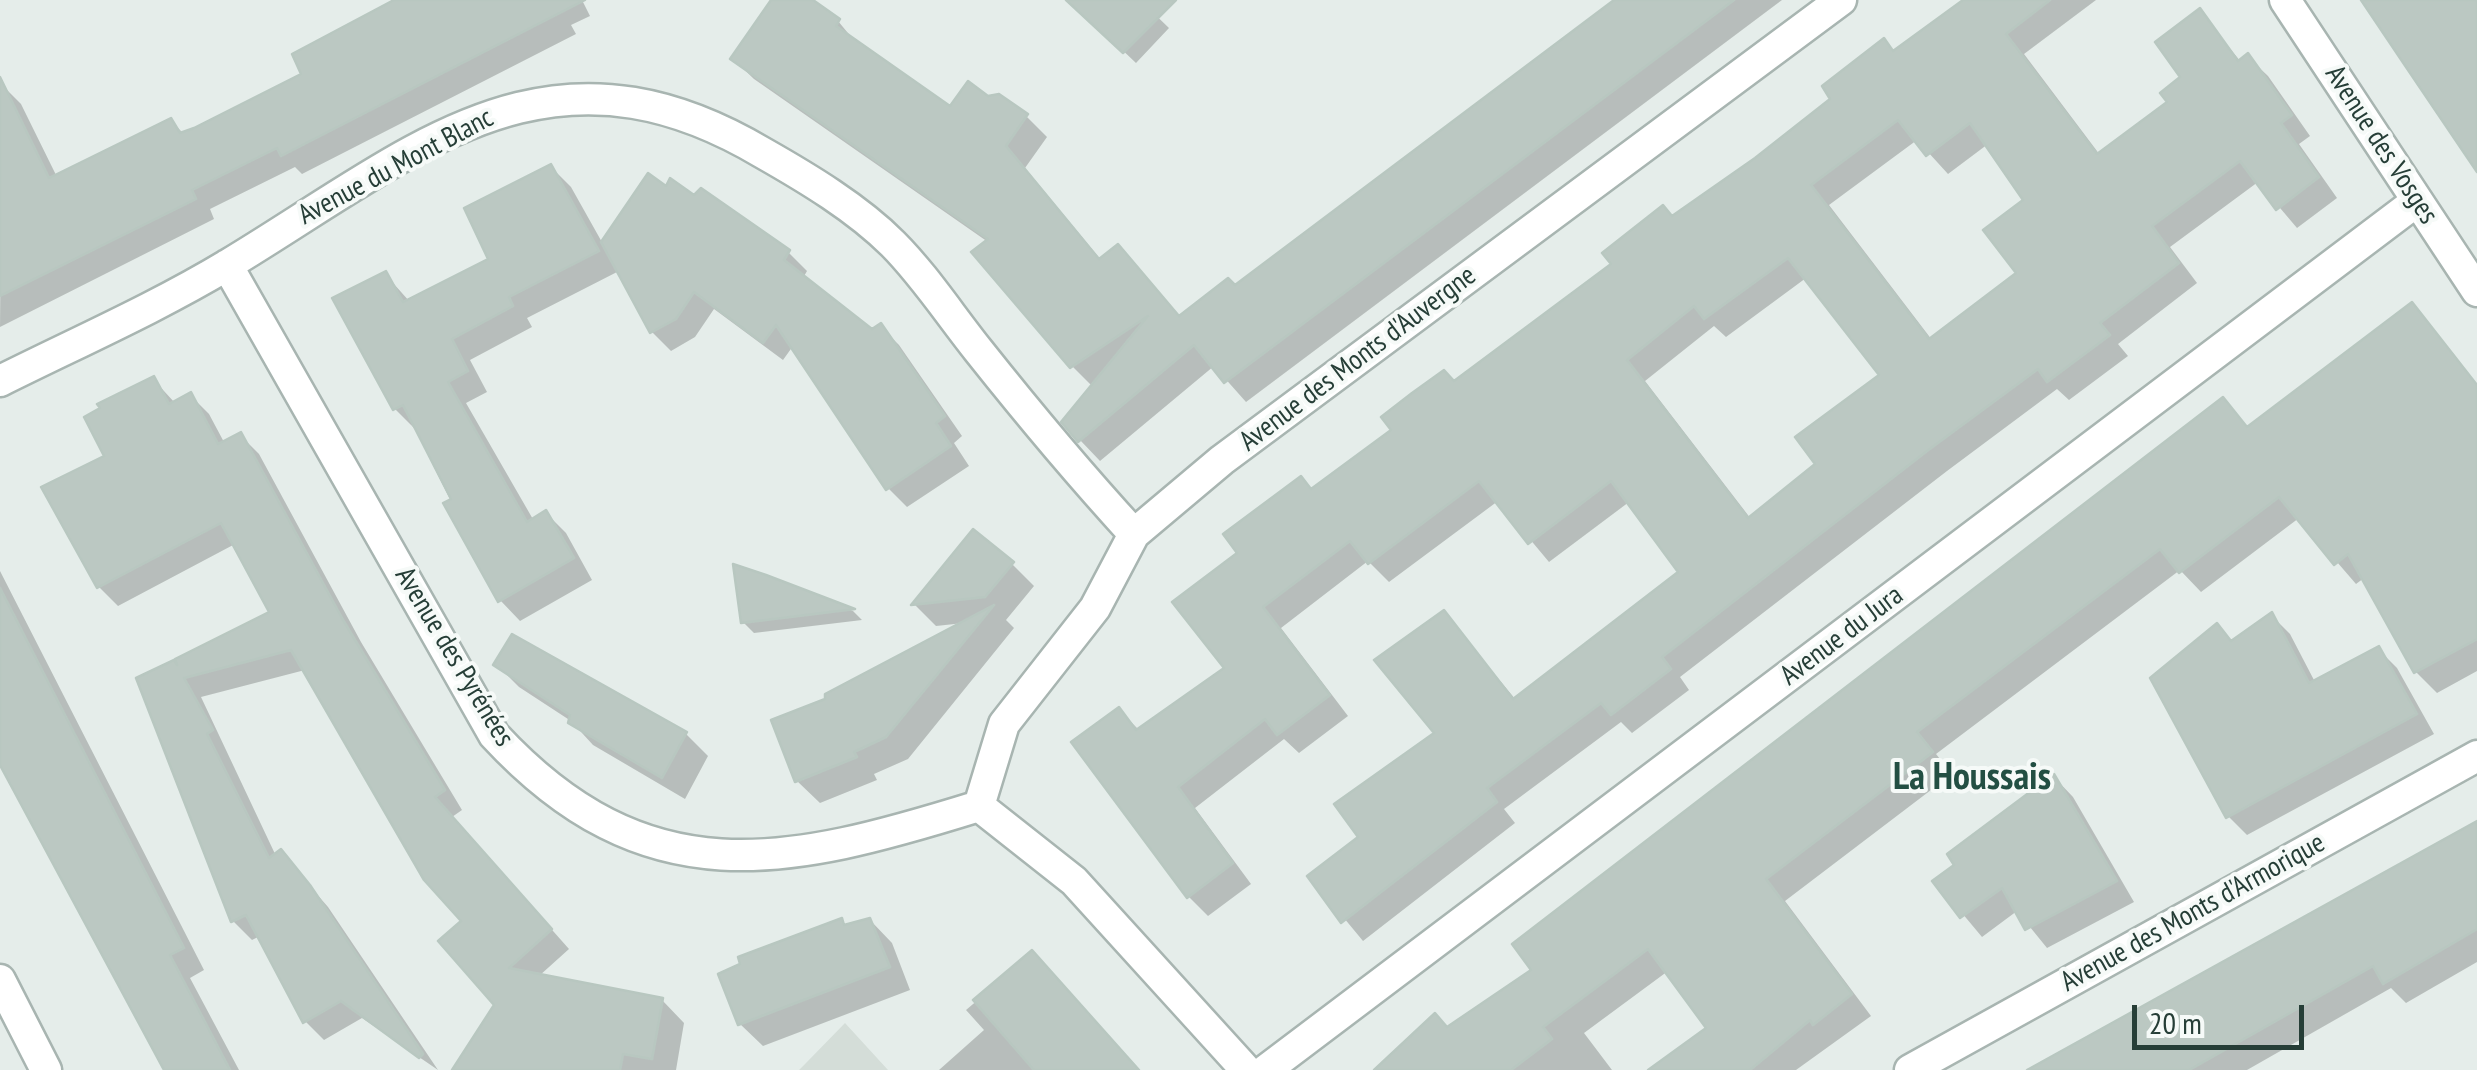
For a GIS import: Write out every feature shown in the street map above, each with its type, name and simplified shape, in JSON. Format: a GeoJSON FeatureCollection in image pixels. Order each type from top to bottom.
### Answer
{"type":"FeatureCollection","features":[{"type":"Feature","properties":{"kind":"street","name":"Avenue des Monts d'Auvergne"},"geometry":{"type":"LineString","coordinates":[[979,806],[1004,724],[1095,608],[1134,534],[1222,460],[1841,0]]}},
{"type":"Feature","properties":{"kind":"street","name":"Avenue des Vosges"},"geometry":{"type":"LineString","coordinates":[[2285,0],[2477,291]]}},
{"type":"Feature","properties":{"kind":"street","name":"Avenue du Mont Blanc"},"geometry":{"type":"LineString","coordinates":[[0,381],[227,266],[306,213],[474,120],[560,98],[614,96],[666,106],[716,124],[789,168],[894,245],[1062,456],[1134,534]]}},
{"type":"Feature","properties":{"kind":"street","name":"Avenue du Jura"},"geometry":{"type":"LineString","coordinates":[[1266,1070],[2418,201]]}},
{"type":"Feature","properties":{"kind":"street","name":"Avenue des Pyrénées"},"geometry":{"type":"LineString","coordinates":[[227,266],[494,735],[534,778],[580,812],[622,835],[670,848],[730,857],[798,852],[871,840],[979,806]]}},
{"type":"Feature","properties":{"kind":"street","name":"Avenue des Monts d'Armorique"},"geometry":{"type":"LineString","coordinates":[[1910,1070],[2477,756]]}},
{"type":"Feature","properties":{"kind":"street"},"geometry":{"type":"LineString","coordinates":[[979,806],[1074,881],[1246,1070]]}},
{"type":"Feature","properties":{"kind":"street"},"geometry":{"type":"LineString","coordinates":[[0,980],[46,1070]]}},
{"type":"Feature","properties":{"kind":"shaded area"},"geometry":{"type":"Polygon","coordinates":[[[845,1023],[888,1070],[799,1070],[806,1063],[845,1023]]]}},
{"type":"Feature","properties":{"kind":"building"},"geometry":{"type":"Polygon","coordinates":[[[394,0],[585,0],[281,156],[277,148],[192,190],[196,199],[0,296],[0,77],[49,178],[171,118],[180,133],[194,128],[301,74],[292,54],[394,0]]]}},
{"type":"Feature","properties":{"kind":"building"},"geometry":{"type":"Polygon","coordinates":[[[771,0],[813,0],[840,19],[836,26],[950,106],[968,81],[988,96],[999,94],[1028,114],[1006,146],[1099,259],[1118,244],[1179,316],[1228,278],[1235,285],[1614,0],[1734,0],[1224,383],[1194,345],[1078,442],[1061,422],[1148,316],[1070,368],[971,252],[988,239],[730,59],[771,0]]]}},
{"type":"Feature","properties":{"kind":"building"},"geometry":{"type":"Polygon","coordinates":[[[1066,0],[1176,0],[1123,53],[1066,0]]]}},
{"type":"Feature","properties":{"kind":"building"},"geometry":{"type":"Polygon","coordinates":[[[1963,0],[2050,0],[2006,34],[2097,154],[2167,102],[2160,93],[2180,77],[2155,42],[2200,8],[2238,61],[2248,53],[2292,115],[2281,123],[2319,177],[2276,210],[2240,161],[2152,226],[2179,263],[2100,323],[2110,335],[2047,382],[2038,369],[1927,451],[1662,657],[1671,669],[1611,715],[1601,703],[1487,788],[1497,802],[1341,923],[1307,876],[1358,837],[1334,804],[1434,733],[1374,660],[1444,610],[1513,699],[1678,572],[1611,481],[1528,544],[1479,481],[1368,564],[1350,541],[1263,607],[1330,695],[1277,735],[1265,719],[1178,787],[1233,863],[1187,898],[1071,742],[1119,707],[1136,730],[1224,668],[1172,602],[1237,553],[1223,534],[1301,476],[1311,489],[1391,430],[1381,417],[1444,370],[1454,381],[1611,264],[1602,253],[1663,205],[1672,216],[1755,158],[1830,99],[1822,86],[1884,38],[1893,51],[1963,0]],[[1898,120],[1811,185],[1929,339],[2016,273],[1983,230],[2023,200],[1970,123],[1926,156],[1898,120]],[[1788,258],[1704,319],[1694,306],[1627,360],[1748,518],[1815,464],[1795,437],[1879,375],[1788,258]]]}},
{"type":"Feature","properties":{"kind":"building"},"geometry":{"type":"Polygon","coordinates":[[[2361,0],[2477,0],[2477,172],[2406,67],[2361,0]]]}},
{"type":"Feature","properties":{"kind":"building"},"geometry":{"type":"Polygon","coordinates":[[[551,164],[599,251],[509,297],[513,306],[452,339],[468,371],[448,382],[527,522],[546,510],[574,558],[498,602],[443,503],[451,499],[403,405],[393,410],[332,298],[386,271],[403,302],[488,259],[464,208],[551,164]]]}},
{"type":"Feature","properties":{"kind":"building"},"geometry":{"type":"Polygon","coordinates":[[[648,173],[666,186],[670,178],[694,195],[701,188],[790,250],[784,260],[872,329],[881,323],[945,416],[936,423],[951,446],[886,490],[776,325],[763,343],[694,292],[676,319],[650,333],[601,242],[648,173]]]}},
{"type":"Feature","properties":{"kind":"building"},"geometry":{"type":"Polygon","coordinates":[[[2412,302],[2477,385],[2477,639],[2414,673],[2348,554],[2334,565],[2279,497],[2179,573],[2160,549],[1917,732],[1933,752],[1766,879],[1852,994],[1813,1025],[1810,1020],[1750,1070],[1648,1070],[1706,1028],[1648,949],[1543,1027],[1552,1039],[1511,1070],[1374,1070],[1435,1013],[1447,1027],[1531,970],[1512,944],[2223,397],[2247,427],[2412,302]]]}},
{"type":"Feature","properties":{"kind":"building"},"geometry":{"type":"Polygon","coordinates":[[[154,376],[169,404],[191,392],[218,444],[241,432],[343,620],[445,790],[435,797],[552,929],[509,968],[663,998],[652,1059],[623,1054],[620,1070],[452,1070],[494,1005],[438,941],[461,921],[424,880],[291,650],[184,678],[213,730],[207,734],[269,858],[281,849],[310,885],[423,1054],[419,1058],[341,1001],[303,1023],[246,915],[231,922],[136,678],[174,660],[177,665],[175,659],[269,612],[221,523],[97,588],[41,487],[104,456],[84,417],[100,408],[97,404],[154,376]]]}},
{"type":"Feature","properties":{"kind":"building"},"geometry":{"type":"Polygon","coordinates":[[[973,529],[1014,562],[985,597],[911,605],[973,529]]]}},
{"type":"Feature","properties":{"kind":"building"},"geometry":{"type":"Polygon","coordinates":[[[733,564],[766,575],[855,609],[741,623],[733,564]]]}},
{"type":"Feature","properties":{"kind":"building"},"geometry":{"type":"Polygon","coordinates":[[[0,588],[184,948],[170,955],[230,1070],[164,1070],[0,765],[0,588]]]}},
{"type":"Feature","properties":{"kind":"building"},"geometry":{"type":"Polygon","coordinates":[[[994,605],[886,737],[854,752],[857,757],[795,782],[771,720],[825,699],[825,694],[994,605]]]}},
{"type":"Feature","properties":{"kind":"building"},"geometry":{"type":"Polygon","coordinates":[[[2272,612],[2309,683],[2379,646],[2417,714],[2226,818],[2150,678],[2217,623],[2231,641],[2272,612]]]}},
{"type":"Feature","properties":{"kind":"building"},"geometry":{"type":"Polygon","coordinates":[[[512,634],[687,732],[662,778],[568,723],[570,715],[493,665],[512,634]]]}},
{"type":"Feature","properties":{"kind":"building"},"geometry":{"type":"Polygon","coordinates":[[[2054,774],[2117,881],[2025,930],[2002,888],[1960,918],[1932,881],[1954,865],[1947,854],[2054,774]]]}},
{"type":"Feature","properties":{"kind":"building"},"geometry":{"type":"Polygon","coordinates":[[[2477,821],[2477,929],[2383,984],[2373,966],[2189,1070],[2027,1070],[2477,821]]]}},
{"type":"Feature","properties":{"kind":"building"},"geometry":{"type":"Polygon","coordinates":[[[842,918],[844,925],[870,918],[890,967],[738,1025],[718,974],[740,964],[738,957],[842,918]]]}},
{"type":"Feature","properties":{"kind":"building"},"geometry":{"type":"Polygon","coordinates":[[[1032,950],[1139,1070],[1034,1070],[973,1000],[1032,950]]]}},
{"type":"Feature","properties":{"kind":"district","name":"La Houssais"},"geometry":{"type":"Point","coordinates":[1972,778]}}]}
